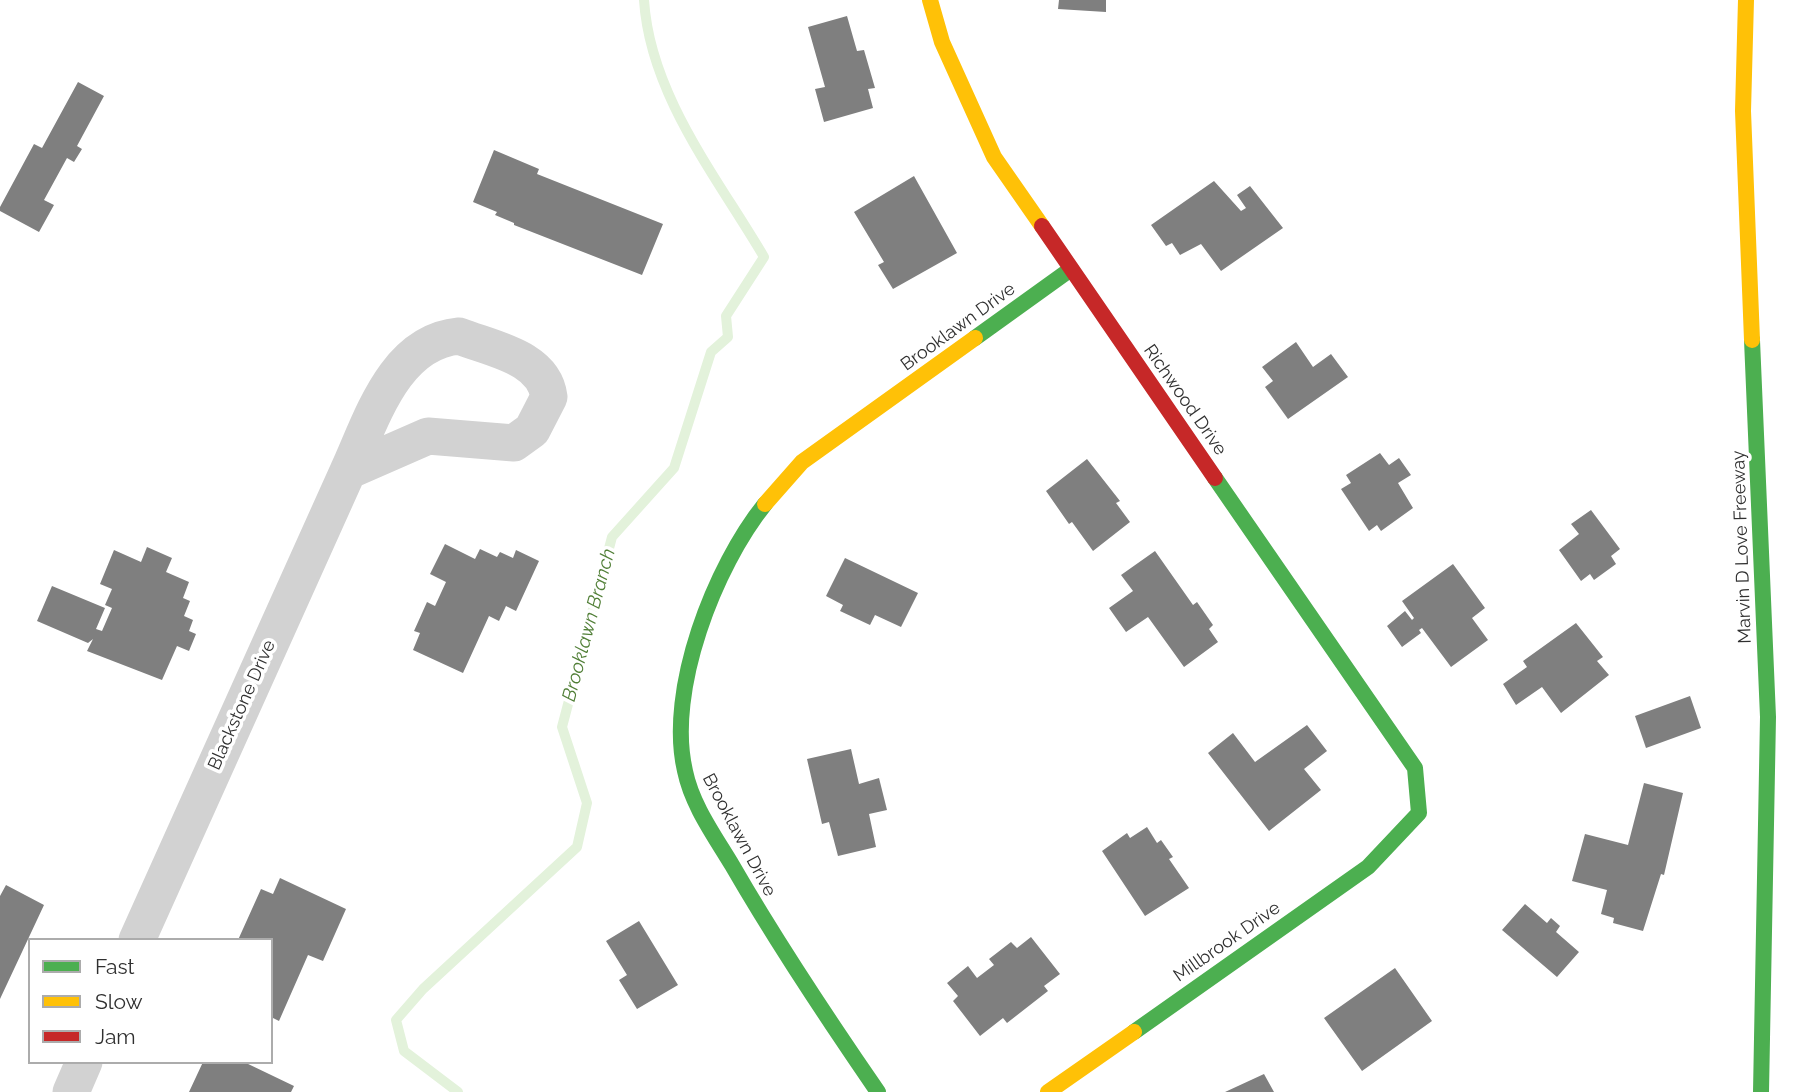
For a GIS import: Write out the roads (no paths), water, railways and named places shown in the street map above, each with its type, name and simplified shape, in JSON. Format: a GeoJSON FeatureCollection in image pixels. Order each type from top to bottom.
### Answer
{"type":"FeatureCollection","features":[{"type":"Feature","properties":{"kind":"street","name":"Richwood Drive"},"geometry":{"type":"LineString","coordinates":[[930,0],[942,42],[994,157],[1415,768],[1419,813]]}},
{"type":"Feature","properties":{"kind":"street","name":"Marvin D Love Freeway"},"geometry":{"type":"LineString","coordinates":[[1746,0],[1743,111],[1768,717],[1761,1092]]}},
{"type":"Feature","properties":{"kind":"street","name":"Brooklawn Drive"},"geometry":{"type":"LineString","coordinates":[[878,1092],[766,928],[688,783],[681,752],[690,663],[713,588],[729,555],[769,494],[802,462],[1072,269]]}},
{"type":"Feature","properties":{"kind":"street","name":"Blackstone Drive"},"geometry":{"type":"LineString","coordinates":[[138,938],[348,471],[383,394],[406,363],[424,346],[443,337],[459,336],[529,364],[542,373],[549,397],[532,430],[514,443],[428,436],[348,471]]}},
{"type":"Feature","properties":{"kind":"street","name":"Millbrook Drive"},"geometry":{"type":"LineString","coordinates":[[1048,1092],[1368,867],[1419,813]]}},
{"type":"Feature","properties":{"kind":"street"},"geometry":{"type":"LineString","coordinates":[[71,1092],[83,1064]]}},
{"type":"Feature","properties":{"kind":"waterway","name":"Brooklawn Branch"},"geometry":{"type":"LineString","coordinates":[[458,1092],[404,1051],[396,1020],[423,989],[577,847],[587,803],[562,727],[612,537],[674,468],[711,352],[728,337],[726,316],[764,257],[707,166],[672,102],[649,35],[644,0]]}}]}
